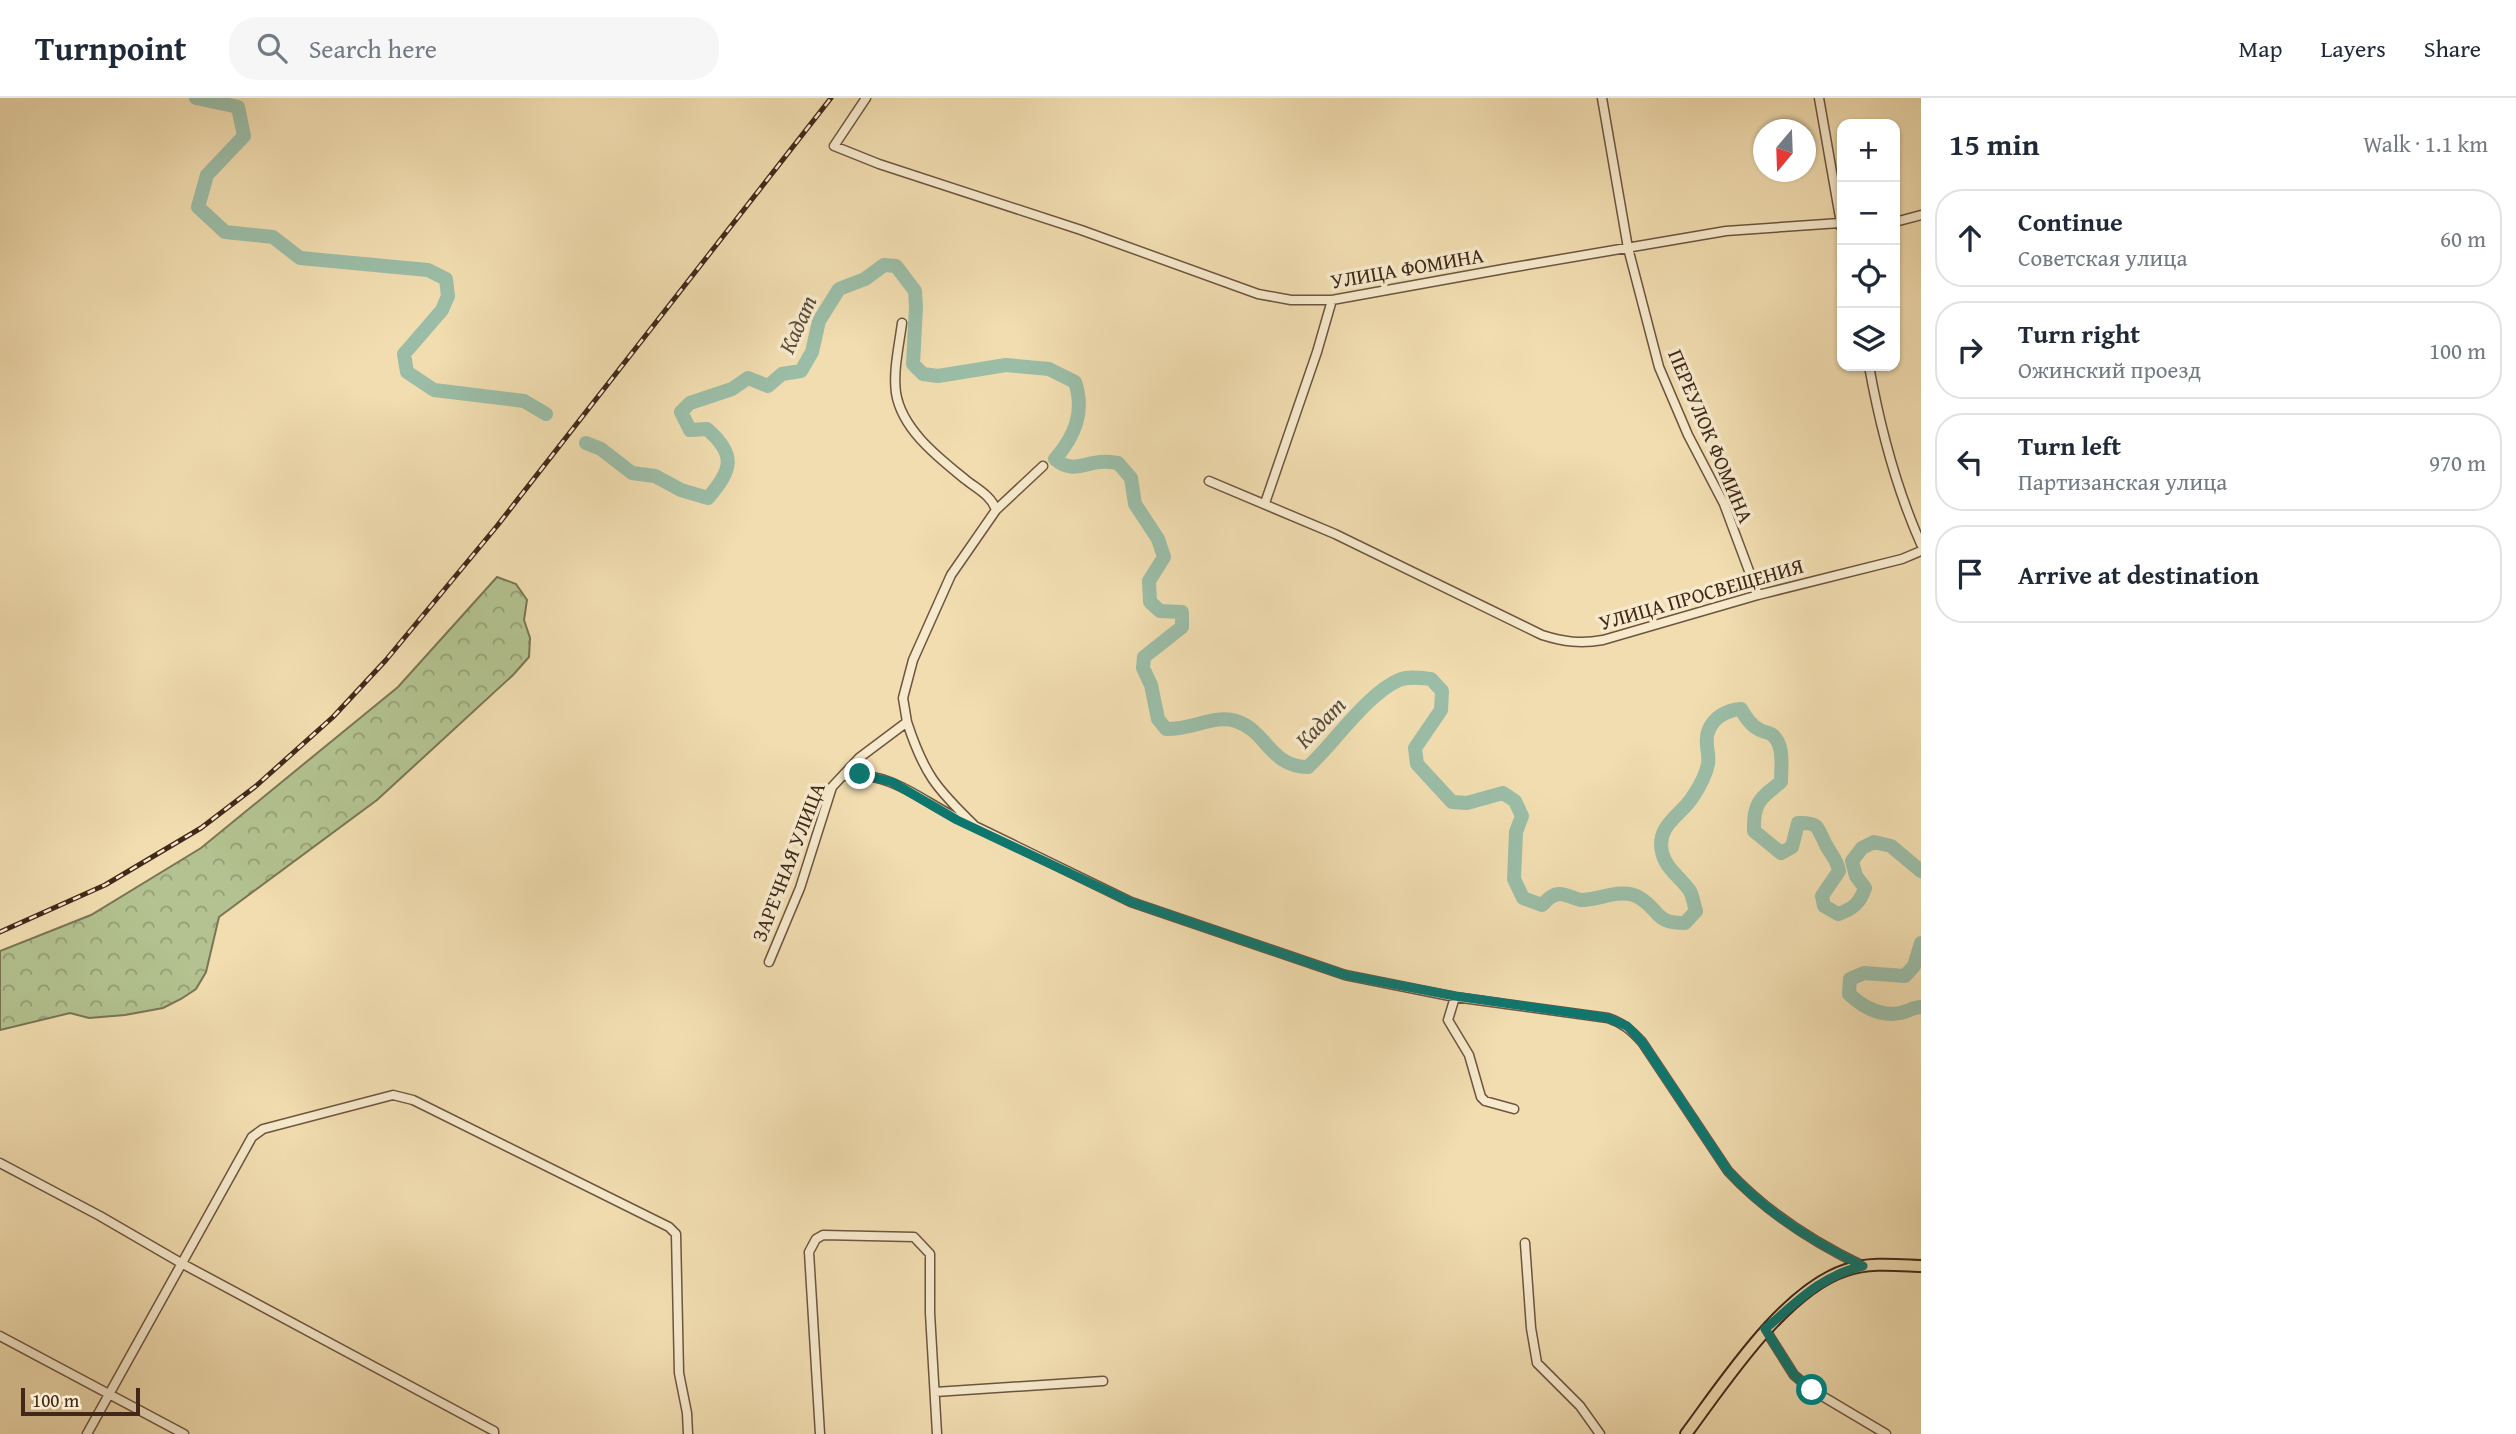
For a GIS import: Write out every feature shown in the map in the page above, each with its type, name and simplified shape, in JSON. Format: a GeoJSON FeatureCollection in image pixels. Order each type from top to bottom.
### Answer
{"type":"FeatureCollection","features":[{"type":"Feature","properties":{"kind":"main road"},"geometry":{"type":"LineString","coordinates":[[1686,1434],[1765,1329],[1818,1284],[1846,1270],[1863,1266],[1921,1266]]}},
{"type":"Feature","properties":{"kind":"street","name":"УЛИЦА ФОМИНА"},"geometry":{"type":"LineString","coordinates":[[866,98],[834,146],[879,164],[1081,230],[1258,294],[1292,300],[1332,300],[1726,231],[1837,226]]}},
{"type":"Feature","properties":{"kind":"street","name":"ПЕРЕУЛОК ФОМИНА"},"geometry":{"type":"LineString","coordinates":[[1602,98],[1628,248],[1659,366],[1688,435],[1724,504],[1758,595]]}},
{"type":"Feature","properties":{"kind":"street"},"geometry":{"type":"LineString","coordinates":[[1819,98],[1837,203]]}},
{"type":"Feature","properties":{"kind":"street"},"geometry":{"type":"LineString","coordinates":[[1900,221],[1921,215]]}},
{"type":"Feature","properties":{"kind":"street"},"geometry":{"type":"LineString","coordinates":[[1265,503],[1332,300]]}},
{"type":"Feature","properties":{"kind":"street"},"geometry":{"type":"LineString","coordinates":[[902,323],[896,392],[906,419],[940,460],[990,498],[996,510]]}},
{"type":"Feature","properties":{"kind":"street"},"geometry":{"type":"LineString","coordinates":[[1870,371],[1892,463],[1907,513],[1921,544]]}},
{"type":"Feature","properties":{"kind":"street"},"geometry":{"type":"LineString","coordinates":[[976,827],[943,794],[926,771],[907,722],[904,687],[951,575],[996,510],[1043,466]]}},
{"type":"Feature","properties":{"kind":"street","name":"УЛИЦА ПРОСВЕЩЕНИЯ"},"geometry":{"type":"LineString","coordinates":[[1209,481],[1335,534],[1525,628],[1563,642],[1581,644],[1902,559],[1921,551]]}},
{"type":"Feature","properties":{"kind":"street","name":"ЗАРЕЧНАЯ УЛИЦА"},"geometry":{"type":"LineString","coordinates":[[769,962],[800,888],[829,796],[837,780],[859,758],[907,722]]}},
{"type":"Feature","properties":{"kind":"street"},"geometry":{"type":"LineString","coordinates":[[843,776],[860,774],[892,782],[942,812],[1131,902],[1345,975],[1455,996],[1608,1018],[1627,1026],[1642,1042],[1728,1171],[1742,1187],[1810,1238],[1863,1266]]}},
{"type":"Feature","properties":{"kind":"street"},"geometry":{"type":"LineString","coordinates":[[1455,996],[1447,1016],[1469,1055],[1477,1091],[1486,1101],[1514,1109]]}},
{"type":"Feature","properties":{"kind":"street"},"geometry":{"type":"LineString","coordinates":[[88,1434],[247,1144],[257,1132],[393,1095],[413,1100],[669,1227],[676,1234],[679,1373],[688,1434]]}},
{"type":"Feature","properties":{"kind":"street"},"geometry":{"type":"LineString","coordinates":[[0,1163],[494,1431],[494,1434]]}},
{"type":"Feature","properties":{"kind":"street"},"geometry":{"type":"LineString","coordinates":[[820,1434],[810,1252],[816,1239],[823,1235],[914,1237],[930,1254],[937,1434]]}},
{"type":"Feature","properties":{"kind":"street"},"geometry":{"type":"LineString","coordinates":[[1525,1243],[1531,1328],[1537,1363],[1580,1406],[1600,1434]]}},
{"type":"Feature","properties":{"kind":"street"},"geometry":{"type":"LineString","coordinates":[[1765,1329],[1794,1375],[1812,1390],[1886,1434]]}},
{"type":"Feature","properties":{"kind":"street"},"geometry":{"type":"LineString","coordinates":[[0,1336],[184,1434]]}},
{"type":"Feature","properties":{"kind":"street"},"geometry":{"type":"LineString","coordinates":[[935,1392],[1103,1381]]}},
{"type":"Feature","properties":{"kind":"green space"},"geometry":{"type":"Polygon","coordinates":[[[497,577],[516,584],[527,600],[524,620],[530,638],[529,657],[513,675],[377,800],[219,917],[206,972],[196,989],[163,1008],[89,1018],[70,1013],[0,1030],[0,951],[91,915],[201,848],[398,687],[497,577]]]}},
{"type":"Feature","properties":{"kind":"waterway","name":"Кадат"},"geometry":{"type":"LineString","coordinates":[[196,98],[238,107],[244,136],[207,175],[198,207],[225,232],[273,237],[300,258],[428,270],[446,279],[448,296],[442,310],[404,354],[407,372],[434,390],[524,401],[546,414]]}},
{"type":"Feature","properties":{"kind":"waterway","name":"Кадат"},"geometry":{"type":"LineString","coordinates":[[586,443],[601,449],[632,473],[655,476],[681,490],[708,498],[726,471],[727,455],[717,438],[707,429],[690,430],[681,412],[690,403],[732,389],[748,378],[768,386],[782,374],[801,371],[812,352],[819,321],[839,289],[865,279],[884,265],[896,266],[915,291],[913,364],[923,374],[938,376],[1006,365],[1049,369],[1075,382],[1079,403],[1073,432],[1055,459],[1071,467],[1102,462],[1118,463],[1131,478],[1135,504],[1158,539],[1164,557],[1149,581],[1150,602],[1160,611],[1182,612],[1182,627],[1144,657],[1143,668],[1151,685],[1158,719],[1166,729],[1220,719],[1236,721],[1255,732],[1285,761],[1308,767],[1363,707],[1387,687],[1406,678],[1431,679],[1442,691],[1441,710],[1415,748],[1417,764],[1452,802],[1467,803],[1503,793],[1515,801],[1522,816],[1516,832],[1514,879],[1523,898],[1542,905],[1557,894],[1581,900],[1618,894],[1633,895],[1647,903],[1663,919],[1685,923],[1696,911],[1690,891],[1664,858],[1662,835],[1692,798],[1704,777],[1708,764],[1708,732],[1713,722],[1721,715],[1741,709],[1754,726],[1775,738],[1781,756],[1781,782],[1759,802],[1754,831],[1781,853],[1792,847],[1798,823],[1817,827],[1839,871],[1822,896],[1824,906],[1838,914],[1858,902],[1865,888],[1856,876],[1852,861],[1862,848],[1874,842],[1891,846],[1921,871]]}},
{"type":"Feature","properties":{"kind":"waterway","name":"Кадат"},"geometry":{"type":"LineString","coordinates":[[1921,943],[1914,966],[1905,976],[1864,973],[1850,979],[1849,994],[1866,1007],[1886,1014],[1921,1007]]}},
{"type":"Feature","properties":{"kind":"railway"},"geometry":{"type":"LineString","coordinates":[[0,932],[105,885],[201,828],[256,786],[333,717],[386,660],[497,526],[831,98]]}},
{"type":"Feature","properties":{"kind":"route"},"geometry":{"type":"LineString","coordinates":[[860,774],[892,782],[957,820],[1131,902],[1345,975],[1455,996],[1608,1018],[1627,1026],[1642,1042],[1728,1171],[1742,1187],[1810,1238],[1863,1266],[1831,1276],[1818,1284],[1765,1329],[1794,1375],[1812,1390]]}}]}
